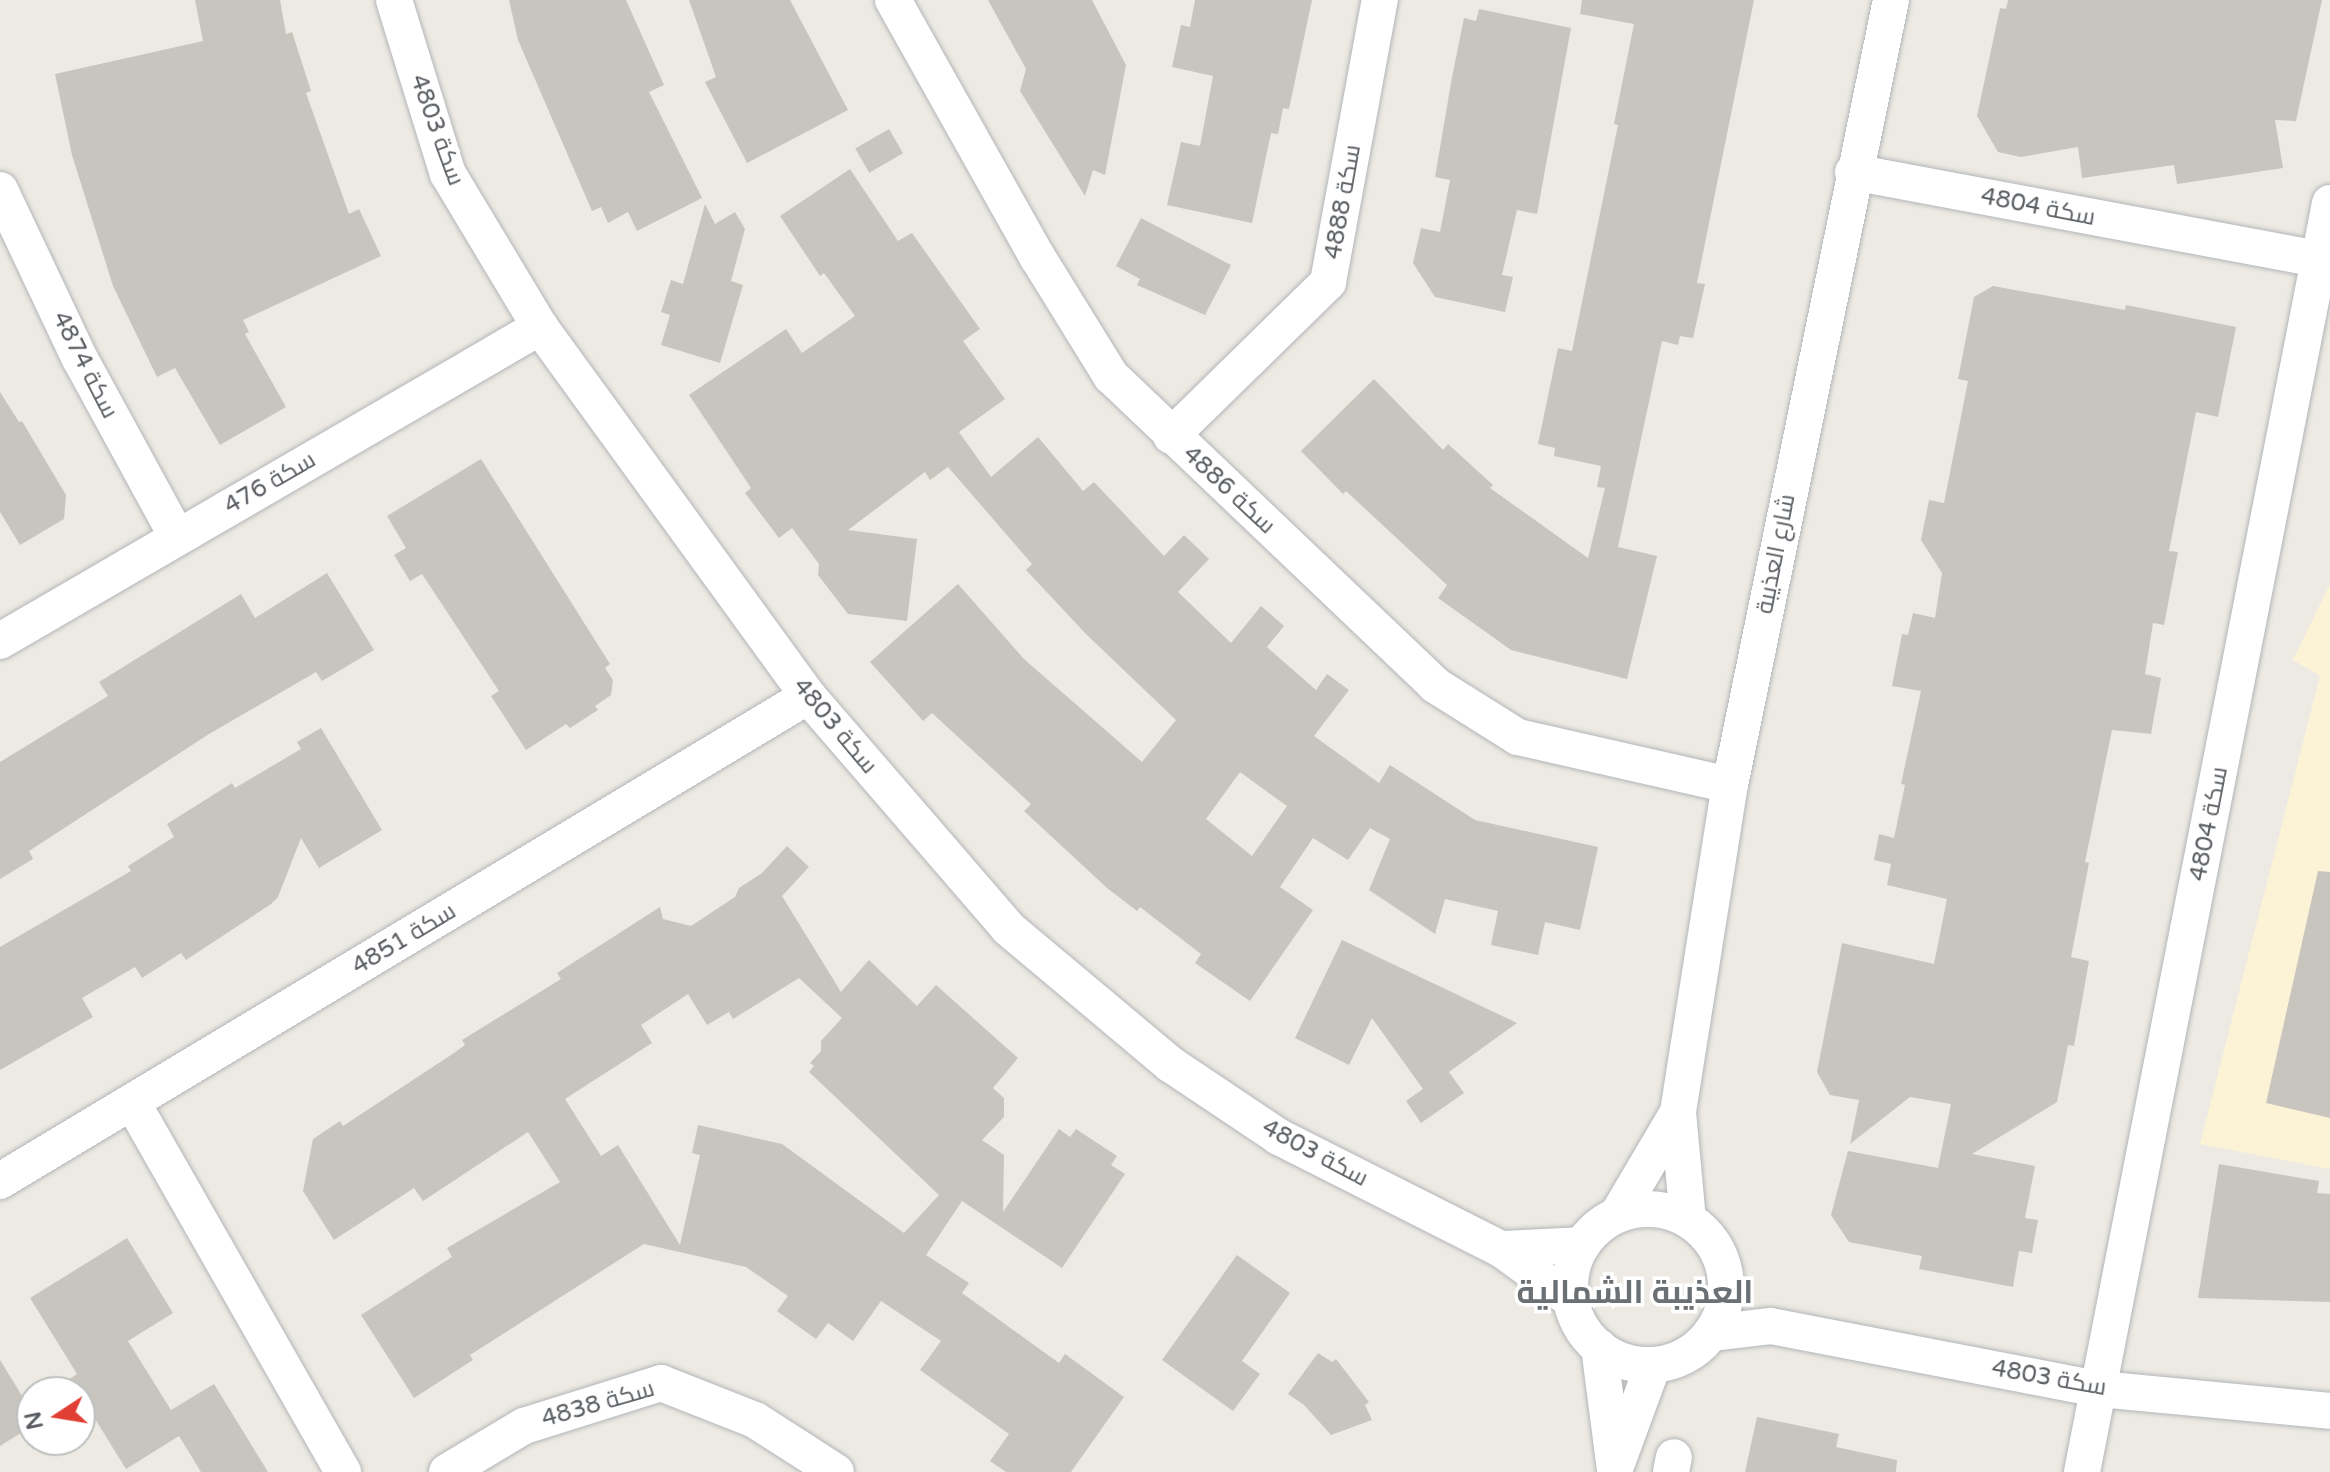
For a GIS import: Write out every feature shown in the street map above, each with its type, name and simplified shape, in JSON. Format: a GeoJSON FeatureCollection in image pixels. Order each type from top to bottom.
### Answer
{"type":"FeatureCollection","features":[{"type":"Feature","properties":{"kind":"street","name":"سكة 4803"},"geometry":{"type":"LineString","coordinates":[[394,0],[448,174],[540,327],[808,696],[1008,928],[1170,1064],[1279,1137],[1501,1249],[1571,1300]]}},
{"type":"Feature","properties":{"kind":"street","name":"سكة 4886"},"geometry":{"type":"LineString","coordinates":[[893,0],[1038,258],[1111,376],[1435,685],[1518,737],[1730,785]]}},
{"type":"Feature","properties":{"kind":"street","name":"سكة 4888"},"geometry":{"type":"LineString","coordinates":[[1171,436],[1328,282],[1380,0]]}},
{"type":"Feature","properties":{"kind":"street","name":"شارع العذيبة"},"geometry":{"type":"LineString","coordinates":[[1688,1220],[1678,1112],[1730,785],[1853,172],[1891,0]]}},
{"type":"Feature","properties":{"kind":"street","name":"سكة 4804"},"geometry":{"type":"LineString","coordinates":[[1853,172],[2319,259]]}},
{"type":"Feature","properties":{"kind":"street","name":"سكة 4874"},"geometry":{"type":"LineString","coordinates":[[0,190],[79,357],[177,537]]}},
{"type":"Feature","properties":{"kind":"street","name":"سكة 4804"},"geometry":{"type":"LineString","coordinates":[[2082,1472],[2330,203]]}},
{"type":"Feature","properties":{"kind":"street","name":"سكة 476"},"geometry":{"type":"LineString","coordinates":[[0,641],[540,327]]}},
{"type":"Feature","properties":{"kind":"street","name":"سكة 4851"},"geometry":{"type":"LineString","coordinates":[[0,1181],[808,696]]}},
{"type":"Feature","properties":{"kind":"street"},"geometry":{"type":"LineString","coordinates":[[132,1102],[343,1472]]}},
{"type":"Feature","properties":{"kind":"street","name":"شارع العذيبة"},"geometry":{"type":"LineString","coordinates":[[1618,1214],[1678,1112]]}},
{"type":"Feature","properties":{"kind":"street"},"geometry":{"type":"LineString","coordinates":[[1654,1209],[1688,1220],[1705,1233],[1717,1250],[1724,1270],[1724,1306],[1711,1333],[1695,1349],[1675,1360],[1653,1365],[1625,1361],[1599,1347],[1576,1318],[1571,1300],[1570,1281],[1582,1245],[1598,1227],[1618,1214],[1654,1209]]}},
{"type":"Feature","properties":{"kind":"street","name":"سكة 4803"},"geometry":{"type":"LineString","coordinates":[[1501,1249],[1582,1245]]}},
{"type":"Feature","properties":{"kind":"street","name":"سكة 4803"},"geometry":{"type":"LineString","coordinates":[[1726,1291],[1771,1326]]}},
{"type":"Feature","properties":{"kind":"street","name":"سكة 4803"},"geometry":{"type":"LineString","coordinates":[[1711,1333],[1771,1326],[2099,1389],[2330,1411]]}},
{"type":"Feature","properties":{"kind":"street"},"geometry":{"type":"LineString","coordinates":[[1599,1347],[1614,1471]]}},
{"type":"Feature","properties":{"kind":"street"},"geometry":{"type":"LineString","coordinates":[[1614,1471],[1653,1365]]}},
{"type":"Feature","properties":{"kind":"street","name":"سكة 4838"},"geometry":{"type":"LineString","coordinates":[[447,1472],[524,1426],[661,1383],[755,1420],[836,1472]]}},
{"type":"Feature","properties":{"kind":"shaded area"},"geometry":{"type":"Polygon","coordinates":[[[2330,584],[2330,1169],[2200,1144],[2320,676],[2293,660],[2330,584]]]}},
{"type":"Feature","properties":{"kind":"building"},"geometry":{"type":"Polygon","coordinates":[[[195,0],[280,0],[286,34],[292,32],[311,91],[306,93],[349,214],[359,209],[381,256],[243,320],[249,332],[245,334],[286,407],[220,445],[175,368],[157,377],[113,286],[72,155],[55,74],[203,41],[195,0]]]}},
{"type":"Feature","properties":{"kind":"building"},"geometry":{"type":"Polygon","coordinates":[[[509,0],[626,0],[664,85],[649,92],[702,198],[637,231],[628,212],[608,223],[601,207],[592,211],[518,40],[509,0]]]}},
{"type":"Feature","properties":{"kind":"building"},"geometry":{"type":"Polygon","coordinates":[[[689,0],[790,0],[848,110],[747,163],[705,82],[716,77],[689,0]]]}},
{"type":"Feature","properties":{"kind":"building"},"geometry":{"type":"Polygon","coordinates":[[[988,0],[1092,0],[1126,65],[1105,175],[1093,170],[1085,196],[1020,91],[1026,69],[988,0]]]}},
{"type":"Feature","properties":{"kind":"building"},"geometry":{"type":"Polygon","coordinates":[[[1195,0],[1312,0],[1289,109],[1283,108],[1278,134],[1271,133],[1252,223],[1167,205],[1181,142],[1200,146],[1213,76],[1172,67],[1181,25],[1190,27],[1195,0]]]}},
{"type":"Feature","properties":{"kind":"building"},"geometry":{"type":"Polygon","coordinates":[[[1582,0],[1754,0],[1697,283],[1705,284],[1693,338],[1680,336],[1678,345],[1662,341],[1618,547],[1657,556],[1627,679],[1511,650],[1438,598],[1447,585],[1346,491],[1343,494],[1301,451],[1374,379],[1443,450],[1448,444],[1493,485],[1490,488],[1588,558],[1605,488],[1597,487],[1601,466],[1554,456],[1555,448],[1538,444],[1558,348],[1572,351],[1618,125],[1614,124],[1634,24],[1580,14],[1582,0]]]}},
{"type":"Feature","properties":{"kind":"building"},"geometry":{"type":"Polygon","coordinates":[[[2008,0],[2322,0],[2296,121],[2275,120],[2283,168],[2177,184],[2174,165],[2082,178],[2078,147],[2021,157],[1998,152],[1977,116],[2000,8],[2006,9],[2008,0]]]}},
{"type":"Feature","properties":{"kind":"building"},"geometry":{"type":"Polygon","coordinates":[[[1479,9],[1571,28],[1537,214],[1517,210],[1502,275],[1513,277],[1505,312],[1435,297],[1413,263],[1421,228],[1440,232],[1450,180],[1435,177],[1452,77],[1464,18],[1476,21],[1479,9]]]}},
{"type":"Feature","properties":{"kind":"building"},"geometry":{"type":"Polygon","coordinates":[[[889,129],[903,153],[869,173],[855,148],[889,129]]]}},
{"type":"Feature","properties":{"kind":"building"},"geometry":{"type":"Polygon","coordinates":[[[850,169],[898,241],[912,233],[980,329],[963,341],[1005,399],[959,432],[991,477],[1038,437],[1083,491],[1094,482],[1164,556],[1184,535],[1209,559],[1178,592],[1231,643],[1261,606],[1284,626],[1267,647],[1316,690],[1327,674],[1349,690],[1314,736],[1379,783],[1390,765],[1475,820],[1598,847],[1580,930],[1545,922],[1538,955],[1491,945],[1498,911],[1445,899],[1435,934],[1369,890],[1390,839],[1370,828],[1348,860],[1313,838],[1280,887],[1313,910],[1250,1001],[1195,963],[1201,954],[1140,907],[1137,911],[1107,888],[1024,811],[1031,804],[932,713],[923,721],[870,662],[958,584],[1024,659],[1142,762],[1176,720],[1086,634],[1026,570],[1032,564],[948,467],[930,480],[925,472],[848,530],[917,539],[907,621],[848,614],[818,575],[819,564],[792,528],[779,538],[745,493],[751,488],[689,395],[786,329],[802,353],[855,316],[824,273],[820,276],[780,216],[850,169]],[[1240,772],[1206,819],[1252,856],[1287,806],[1240,772]]]}},
{"type":"Feature","properties":{"kind":"building"},"geometry":{"type":"Polygon","coordinates":[[[705,204],[715,224],[735,212],[745,229],[731,281],[743,285],[720,363],[661,345],[670,315],[661,312],[671,280],[683,284],[705,204]]]}},
{"type":"Feature","properties":{"kind":"building"},"geometry":{"type":"Polygon","coordinates":[[[1141,218],[1231,265],[1205,315],[1137,285],[1140,279],[1116,266],[1141,218]]]}},
{"type":"Feature","properties":{"kind":"building"},"geometry":{"type":"Polygon","coordinates":[[[1993,286],[2125,310],[2126,305],[2236,327],[2218,417],[2196,412],[2169,551],[2178,552],[2164,625],[2153,623],[2145,674],[2161,678],[2151,734],[2112,730],[2085,862],[2089,863],[2071,957],[2089,961],[2074,1046],[2068,1045],[2057,1102],[1972,1154],[2035,1166],[2025,1218],[2038,1220],[2032,1253],[2019,1251],[2013,1287],[1919,1269],[1922,1256],[1849,1242],[1831,1215],[1848,1151],[1938,1168],[1951,1104],[1910,1097],[1850,1144],[1859,1100],[1830,1095],[1817,1072],[1842,943],[1934,964],[1947,899],[1887,885],[1891,864],[1874,860],[1879,834],[1894,838],[1905,785],[1901,784],[1921,691],[1892,686],[1902,634],[1908,635],[1913,613],[1935,618],[1942,573],[1921,540],[1929,500],[1944,503],[1968,381],[1958,379],[1974,297],[1993,286]]]}},
{"type":"Feature","properties":{"kind":"building"},"geometry":{"type":"Polygon","coordinates":[[[0,392],[19,422],[22,421],[66,495],[64,519],[20,545],[0,512],[0,392]]]}},
{"type":"Feature","properties":{"kind":"building"},"geometry":{"type":"Polygon","coordinates":[[[481,459],[610,664],[605,668],[613,680],[611,695],[595,706],[598,710],[570,728],[566,724],[526,750],[491,696],[499,691],[422,574],[410,581],[394,555],[406,548],[387,516],[481,459]]]}},
{"type":"Feature","properties":{"kind":"building"},"geometry":{"type":"Polygon","coordinates":[[[327,573],[374,650],[322,681],[316,672],[209,734],[29,851],[33,859],[0,879],[0,762],[108,696],[99,682],[241,594],[255,618],[327,573]]]}},
{"type":"Feature","properties":{"kind":"building"},"geometry":{"type":"Polygon","coordinates":[[[321,728],[382,830],[319,868],[301,838],[278,897],[271,904],[186,960],[181,953],[142,978],[135,967],[82,998],[93,1017],[0,1070],[0,947],[131,871],[128,866],[174,837],[167,824],[232,783],[235,788],[301,749],[297,742],[321,728]]]}},
{"type":"Feature","properties":{"kind":"building"},"geometry":{"type":"Polygon","coordinates":[[[787,846],[809,867],[782,896],[841,992],[869,960],[917,1006],[936,985],[1018,1058],[993,1088],[1004,1098],[1004,1117],[982,1140],[1004,1155],[1003,1212],[1059,1129],[1070,1137],[1076,1129],[1117,1156],[1111,1165],[1125,1174],[1062,1268],[962,1201],[926,1255],[969,1283],[962,1293],[1059,1363],[1065,1354],[1124,1397],[1071,1472],[1006,1472],[990,1461],[1009,1434],[920,1370],[941,1341],[881,1301],[853,1341],[828,1323],[816,1339],[777,1311],[788,1296],[746,1267],[644,1244],[470,1355],[473,1360],[414,1398],[361,1315],[452,1257],[447,1248],[560,1182],[528,1132],[423,1201],[414,1188],[334,1240],[303,1191],[313,1139],[340,1121],[343,1126],[454,1053],[465,1045],[462,1040],[561,979],[557,973],[660,907],[663,919],[691,926],[735,897],[739,888],[762,873],[787,846]],[[799,978],[733,1019],[729,1012],[707,1025],[688,994],[641,1025],[652,1043],[565,1099],[601,1156],[618,1145],[680,1245],[700,1155],[692,1153],[698,1125],[782,1144],[904,1233],[939,1195],[809,1072],[814,1066],[810,1063],[821,1051],[821,1041],[842,1018],[799,978]]]}},
{"type":"Feature","properties":{"kind":"building"},"geometry":{"type":"Polygon","coordinates":[[[2318,871],[2330,872],[2330,1118],[2266,1103],[2318,871]]]}},
{"type":"Feature","properties":{"kind":"building"},"geometry":{"type":"Polygon","coordinates":[[[1342,940],[1517,1023],[1449,1072],[1464,1093],[1421,1123],[1406,1101],[1423,1089],[1372,1018],[1349,1065],[1295,1038],[1342,940]]]}},
{"type":"Feature","properties":{"kind":"building"},"geometry":{"type":"Polygon","coordinates":[[[2219,1164],[2319,1181],[2317,1193],[2330,1194],[2330,1302],[2198,1298],[2219,1164]]]}},
{"type":"Feature","properties":{"kind":"building"},"geometry":{"type":"Polygon","coordinates":[[[127,1238],[173,1313],[128,1341],[171,1410],[214,1384],[268,1472],[201,1472],[179,1436],[126,1469],[96,1421],[96,1376],[74,1376],[77,1374],[30,1298],[127,1238]]]}},
{"type":"Feature","properties":{"kind":"building"},"geometry":{"type":"Polygon","coordinates":[[[1237,1255],[1290,1293],[1242,1361],[1260,1374],[1233,1411],[1162,1360],[1237,1255]]]}},
{"type":"Feature","properties":{"kind":"building"},"geometry":{"type":"Polygon","coordinates":[[[1318,1353],[1332,1362],[1336,1359],[1369,1402],[1365,1405],[1372,1420],[1331,1435],[1304,1405],[1288,1394],[1318,1353]]]}},
{"type":"Feature","properties":{"kind":"building"},"geometry":{"type":"Polygon","coordinates":[[[0,1360],[16,1386],[16,1436],[0,1446],[0,1360]]]}},
{"type":"Feature","properties":{"kind":"building"},"geometry":{"type":"Polygon","coordinates":[[[1757,1417],[1839,1434],[1836,1447],[1897,1460],[1896,1472],[1745,1472],[1757,1417]]]}},
{"type":"Feature","properties":{"kind":"district","name":"العذيبة الشمالية"},"geometry":{"type":"Point","coordinates":[1635,1293]}}]}
